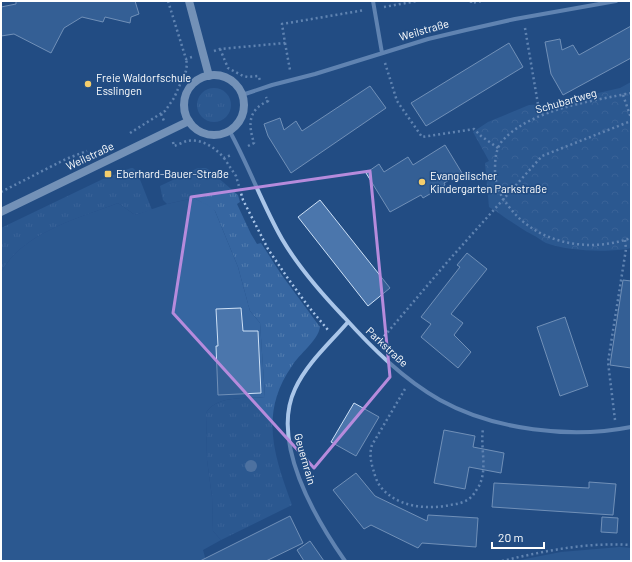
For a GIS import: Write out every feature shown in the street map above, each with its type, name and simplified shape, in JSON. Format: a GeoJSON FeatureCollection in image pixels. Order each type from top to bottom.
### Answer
{"type":"FeatureCollection","features":[{"type":"Feature","properties":{"kind":"street"},"geometry":{"type":"LineString","coordinates":[[189,1],[209,76]]}},
{"type":"Feature","properties":{"kind":"street"},"geometry":{"type":"LineString","coordinates":[[373,1],[382,53]]}},
{"type":"Feature","properties":{"kind":"street","name":"Weilstraße"},"geometry":{"type":"LineString","coordinates":[[242,96],[263,88],[428,39],[523,18],[616,1]]}},
{"type":"Feature","properties":{"kind":"street"},"geometry":{"type":"LineString","coordinates":[[220,75],[230,80],[236,85],[242,96],[243,107],[241,116],[235,126],[218,134],[207,134],[197,129],[189,121],[185,114],[184,107],[187,92],[196,81],[209,76],[220,75]]}},
{"type":"Feature","properties":{"kind":"street","name":"Weilstraße"},"geometry":{"type":"LineString","coordinates":[[1,212],[189,121]]}},
{"type":"Feature","properties":{"kind":"street","name":"Parkstraße"},"geometry":{"type":"LineString","coordinates":[[229,130],[240,150],[273,223],[292,255],[315,286],[348,322],[374,348],[410,380],[440,400],[456,408],[485,418],[513,425],[550,431],[587,432],[631,428]]}},
{"type":"Feature","properties":{"kind":"street","name":"Geuernrain"},"geometry":{"type":"LineString","coordinates":[[345,561],[311,508],[294,462],[288,432],[288,409],[294,390],[312,361],[348,322]]}},
{"type":"Feature","properties":{"kind":"path"},"geometry":{"type":"LineString","coordinates":[[130,133],[166,111],[174,98],[187,68],[186,59],[168,1]]}},
{"type":"Feature","properties":{"kind":"path"},"geometry":{"type":"LineString","coordinates":[[292,80],[282,24],[417,1]]}},
{"type":"Feature","properties":{"kind":"path"},"geometry":{"type":"LineString","coordinates":[[471,1],[472,3],[482,1]]}},
{"type":"Feature","properties":{"kind":"path"},"geometry":{"type":"LineString","coordinates":[[523,18],[540,116]]}},
{"type":"Feature","properties":{"kind":"path"},"geometry":{"type":"LineString","coordinates":[[186,59],[220,49],[285,43]]}},
{"type":"Feature","properties":{"kind":"path"},"geometry":{"type":"LineString","coordinates":[[220,49],[228,68],[243,76],[258,76],[268,101],[257,107],[252,115],[251,129],[254,143],[224,158]]}},
{"type":"Feature","properties":{"kind":"path"},"geometry":{"type":"LineString","coordinates":[[382,53],[397,100],[422,137],[474,129],[498,148]]}},
{"type":"Feature","properties":{"kind":"path","name":"Schubartweg"},"geometry":{"type":"LineString","coordinates":[[631,93],[582,104],[540,116],[511,132],[504,138],[498,148],[495,158],[497,187],[503,199],[522,222],[531,228],[549,238],[559,241],[587,244],[606,244],[631,238]]}},
{"type":"Feature","properties":{"kind":"path"},"geometry":{"type":"LineString","coordinates":[[623,95],[631,118]]}},
{"type":"Feature","properties":{"kind":"path"},"geometry":{"type":"LineString","coordinates":[[161,114],[174,146],[187,141],[198,141],[214,148],[224,158],[236,176],[243,200],[268,248],[308,306],[335,337]]}},
{"type":"Feature","properties":{"kind":"path"},"geometry":{"type":"LineString","coordinates":[[374,348],[449,260],[544,155],[631,121]]}},
{"type":"Feature","properties":{"kind":"path"},"geometry":{"type":"LineString","coordinates":[[1,192],[66,159],[88,151]]}},
{"type":"Feature","properties":{"kind":"path"},"geometry":{"type":"LineString","coordinates":[[617,430],[608,362],[626,249],[625,240]]}},
{"type":"Feature","properties":{"kind":"path"},"geometry":{"type":"LineString","coordinates":[[410,380],[372,445],[371,452],[372,465],[378,484],[388,494],[395,498],[420,507],[432,508],[456,504],[472,497],[478,486],[483,469],[481,442],[485,418]]}},
{"type":"Feature","properties":{"kind":"path"},"geometry":{"type":"LineString","coordinates":[[502,561],[566,548],[620,544],[631,545]]}},
{"type":"Feature","properties":{"kind":"highlighted area"},"geometry":{"type":"Polygon","coordinates":[[[370,171],[390,377],[314,468],[173,313],[191,197],[370,171]]]}},
{"type":"Feature","properties":{"kind":"green space"},"geometry":{"type":"Polygon","coordinates":[[[631,82],[631,248],[600,251],[555,246],[544,242],[521,229],[489,207],[485,163],[489,161],[473,132],[488,122],[529,105],[551,104],[620,88],[631,82]]]}},
{"type":"Feature","properties":{"kind":"green space"},"geometry":{"type":"Polygon","coordinates":[[[211,88],[217,88],[221,89],[228,95],[231,105],[230,112],[224,119],[217,122],[211,122],[207,121],[200,115],[197,108],[197,102],[198,98],[204,91],[211,88]]]}},
{"type":"Feature","properties":{"kind":"green space"},"geometry":{"type":"Polygon","coordinates":[[[131,168],[137,172],[152,210],[135,215],[118,203],[70,221],[37,237],[22,247],[10,259],[1,273],[1,228],[103,179],[131,168]]]}},
{"type":"Feature","properties":{"kind":"green space"},"geometry":{"type":"Polygon","coordinates":[[[198,168],[206,168],[209,170],[238,195],[240,202],[237,204],[257,244],[261,243],[281,274],[320,327],[316,337],[295,361],[282,383],[276,401],[273,418],[275,452],[292,505],[221,540],[213,531],[212,497],[207,460],[206,413],[217,403],[224,401],[241,398],[265,397],[260,323],[250,311],[238,267],[215,211],[194,198],[167,204],[163,200],[160,186],[198,168]]]}},
{"type":"Feature","properties":{"kind":"green space"},"geometry":{"type":"Polygon","coordinates":[[[194,198],[211,207],[215,211],[238,267],[250,311],[260,323],[265,397],[241,398],[224,401],[211,407],[206,413],[207,460],[212,497],[213,531],[221,540],[203,550],[206,561],[1,561],[1,273],[10,259],[22,247],[37,237],[69,221],[118,203],[135,215],[167,204],[194,198]]]}},
{"type":"Feature","properties":{"kind":"green space"},"geometry":{"type":"Polygon","coordinates":[[[620,547],[631,548],[631,561],[515,561],[561,552],[620,547]]]}},
{"type":"Feature","properties":{"kind":"building"},"geometry":{"type":"Polygon","coordinates":[[[16,1],[135,1],[139,14],[131,17],[130,23],[105,17],[103,22],[82,17],[64,28],[51,53],[14,34],[1,36],[1,7],[16,4],[16,1]]]}},
{"type":"Feature","properties":{"kind":"building"},"geometry":{"type":"Polygon","coordinates":[[[631,26],[631,58],[563,95],[551,74],[545,42],[560,39],[562,50],[573,45],[579,55],[631,26]]]}},
{"type":"Feature","properties":{"kind":"building"},"geometry":{"type":"Polygon","coordinates":[[[509,43],[523,67],[426,126],[411,103],[509,43]]]}},
{"type":"Feature","properties":{"kind":"building"},"geometry":{"type":"Polygon","coordinates":[[[370,86],[386,108],[291,173],[268,136],[264,124],[280,118],[284,130],[296,121],[302,131],[370,86]]]}},
{"type":"Feature","properties":{"kind":"building","name":"Evangelischer Kindergarten Parkstraße"},"geometry":{"type":"Polygon","coordinates":[[[445,145],[462,173],[444,183],[445,185],[423,198],[421,195],[390,212],[366,173],[379,164],[384,172],[408,157],[413,165],[445,145]]]}},
{"type":"Feature","properties":{"kind":"building"},"geometry":{"type":"Polygon","coordinates":[[[320,200],[390,288],[368,306],[298,217],[320,200]]]}},
{"type":"Feature","properties":{"kind":"building"},"geometry":{"type":"Polygon","coordinates":[[[467,253],[487,269],[451,314],[463,323],[454,335],[471,352],[458,368],[421,337],[431,324],[421,317],[460,267],[457,265],[467,253]]]}},
{"type":"Feature","properties":{"kind":"building"},"geometry":{"type":"Polygon","coordinates":[[[623,280],[631,281],[631,368],[610,365],[623,280]]]}},
{"type":"Feature","properties":{"kind":"building"},"geometry":{"type":"Polygon","coordinates":[[[241,308],[243,331],[258,331],[261,393],[218,395],[216,309],[241,308]]]}},
{"type":"Feature","properties":{"kind":"building"},"geometry":{"type":"Polygon","coordinates":[[[565,317],[588,386],[560,396],[537,327],[565,317]]]}},
{"type":"Feature","properties":{"kind":"building"},"geometry":{"type":"Polygon","coordinates":[[[354,403],[379,417],[356,456],[331,442],[354,403]]]}},
{"type":"Feature","properties":{"kind":"building"},"geometry":{"type":"Polygon","coordinates":[[[444,430],[475,436],[473,447],[504,453],[501,473],[469,467],[465,489],[434,483],[444,430]]]}},
{"type":"Feature","properties":{"kind":"building"},"geometry":{"type":"Polygon","coordinates":[[[356,473],[375,496],[427,521],[428,515],[478,518],[476,547],[422,543],[418,548],[371,525],[364,529],[333,490],[356,473]]]}},
{"type":"Feature","properties":{"kind":"building"},"geometry":{"type":"Polygon","coordinates":[[[589,482],[616,484],[613,515],[492,507],[494,483],[589,488],[589,482]]]}},
{"type":"Feature","properties":{"kind":"building"},"geometry":{"type":"Polygon","coordinates":[[[290,516],[303,543],[266,561],[200,561],[290,516]]]}},
{"type":"Feature","properties":{"kind":"building"},"geometry":{"type":"Polygon","coordinates":[[[602,517],[618,518],[617,533],[601,532],[602,517]]]}},
{"type":"Feature","properties":{"kind":"building"},"geometry":{"type":"Polygon","coordinates":[[[310,541],[324,561],[304,561],[297,550],[310,541]]]}},
{"type":"Feature","properties":{"kind":"place","name":"Freie Waldorfschule Esslingen"},"geometry":{"type":"Point","coordinates":[88,84]}},
{"type":"Feature","properties":{"kind":"place","name":"Eberhard-Bauer-Straße"},"geometry":{"type":"Point","coordinates":[108,174]}},
{"type":"Feature","properties":{"kind":"place","name":"Evangelischer Kindergarten Parkstraße"},"geometry":{"type":"Point","coordinates":[422,182]}}]}
